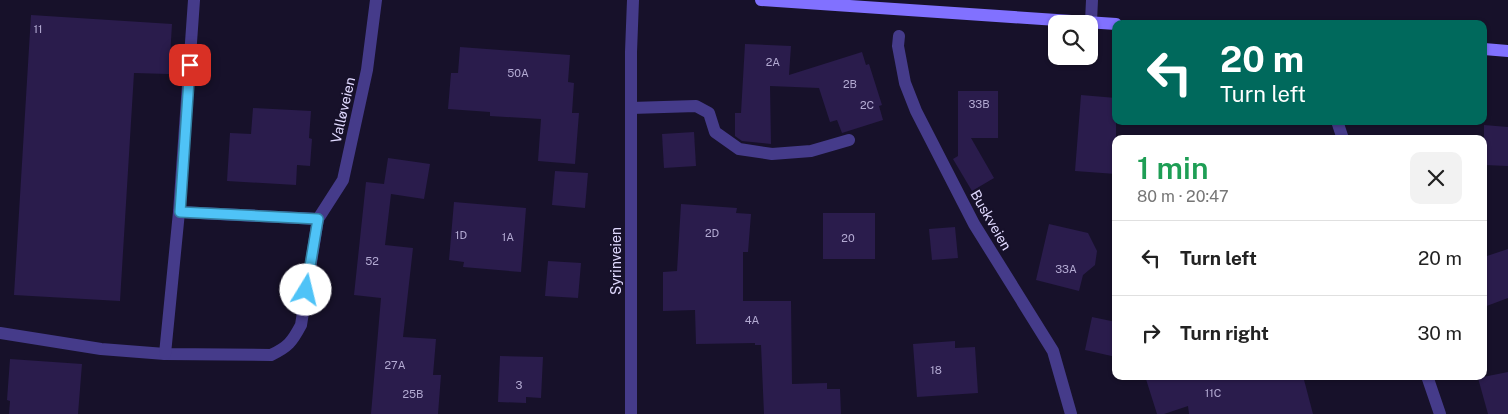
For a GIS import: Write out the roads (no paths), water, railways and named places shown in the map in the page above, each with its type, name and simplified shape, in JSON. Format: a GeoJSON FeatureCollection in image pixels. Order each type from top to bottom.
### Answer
{"type":"FeatureCollection","features":[{"type":"Feature","properties":{"kind":"main road"},"geometry":{"type":"LineString","coordinates":[[761,0],[905,5],[1048,18]]}},
{"type":"Feature","properties":{"kind":"main road"},"geometry":{"type":"LineString","coordinates":[[1098,23],[1112,24]]}},
{"type":"Feature","properties":{"kind":"main road"},"geometry":{"type":"LineString","coordinates":[[1487,49],[1508,50]]}},
{"type":"Feature","properties":{"kind":"street"},"geometry":{"type":"LineString","coordinates":[[166,354],[180,212],[194,0]]}},
{"type":"Feature","properties":{"kind":"street","name":"Valløveien"},"geometry":{"type":"LineString","coordinates":[[318,219],[343,180],[368,70],[376,0]]}},
{"type":"Feature","properties":{"kind":"street","name":"Syrinveien"},"geometry":{"type":"LineString","coordinates":[[631,414],[630,52],[633,0]]}},
{"type":"Feature","properties":{"kind":"street"},"geometry":{"type":"LineString","coordinates":[[1091,15],[1092,0]]}},
{"type":"Feature","properties":{"kind":"street","name":"Buskveien"},"geometry":{"type":"LineString","coordinates":[[899,36],[898,46],[905,83],[916,111],[974,224],[1053,351],[1071,414]]}},
{"type":"Feature","properties":{"kind":"street"},"geometry":{"type":"LineString","coordinates":[[631,108],[696,106],[709,112],[715,132],[739,150],[772,154],[811,151],[849,140]]}},
{"type":"Feature","properties":{"kind":"street"},"geometry":{"type":"LineString","coordinates":[[0,333],[101,349],[166,354],[271,354],[284,348],[293,340],[301,325],[318,219],[180,212]]}},
{"type":"Feature","properties":{"kind":"street"},"geometry":{"type":"LineString","coordinates":[[1428,380],[1440,414]]}}]}
